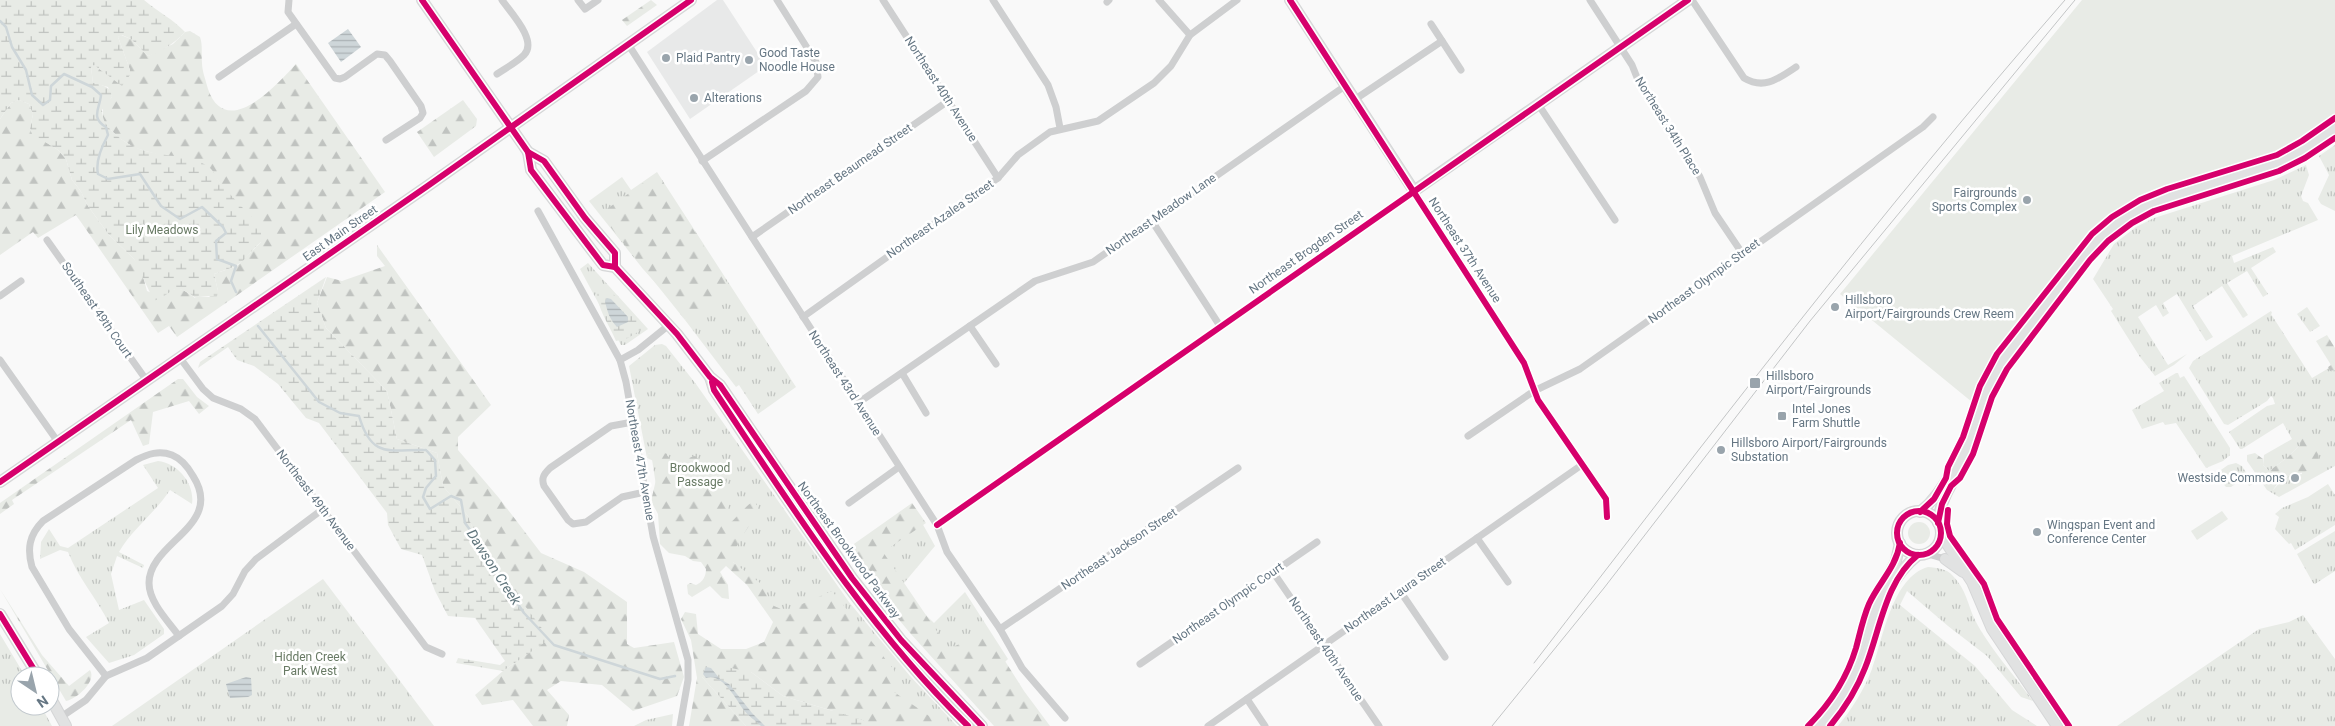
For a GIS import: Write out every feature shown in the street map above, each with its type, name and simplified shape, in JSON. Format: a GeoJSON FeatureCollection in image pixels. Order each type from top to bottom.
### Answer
{"type":"FeatureCollection","features":[{"type":"Feature","properties":{"kind":"street"},"geometry":{"type":"LineString","coordinates":[[289,0],[288,12],[335,78],[340,80],[377,54],[381,53],[390,60],[421,106],[422,113],[420,118],[386,140]]}},
{"type":"Feature","properties":{"kind":"street","name":"Northeast Brookwood Parkway"},"geometry":{"type":"LineString","coordinates":[[422,0],[528,152],[531,170],[573,227],[603,265],[615,267],[669,325],[710,377],[720,385],[819,531],[877,610],[932,674],[982,726]]}},
{"type":"Feature","properties":{"kind":"street"},"geometry":{"type":"LineString","coordinates":[[497,74],[524,55],[529,48],[529,40],[502,0]]}},
{"type":"Feature","properties":{"kind":"street"},"geometry":{"type":"LineString","coordinates":[[578,0],[585,9],[598,0]]}},
{"type":"Feature","properties":{"kind":"street","name":"East Main Street"},"geometry":{"type":"LineString","coordinates":[[0,482],[691,0]]}},
{"type":"Feature","properties":{"kind":"street"},"geometry":{"type":"LineString","coordinates":[[702,161],[806,91],[818,77],[816,62],[777,0]]}},
{"type":"Feature","properties":{"kind":"street","name":"Northeast 40th Avenue"},"geometry":{"type":"LineString","coordinates":[[883,0],[998,178]]}},
{"type":"Feature","properties":{"kind":"street"},"geometry":{"type":"LineString","coordinates":[[993,0],[1048,85],[1056,107],[1060,128]]}},
{"type":"Feature","properties":{"kind":"street"},"geometry":{"type":"LineString","coordinates":[[1160,0],[1190,35]]}},
{"type":"Feature","properties":{"kind":"street","name":"Northeast Azalea Street"},"geometry":{"type":"LineString","coordinates":[[803,317],[998,178],[1022,151],[1050,132],[1060,128],[1085,126],[1117,110],[1163,75],[1171,66],[1190,35],[1238,0]]}},
{"type":"Feature","properties":{"kind":"street","name":"Northeast 37th Avenue"},"geometry":{"type":"LineString","coordinates":[[1290,0],[1524,363],[1534,391],[1606,499],[1607,517]]}},
{"type":"Feature","properties":{"kind":"street","name":"Northeast 34th Place"},"geometry":{"type":"LineString","coordinates":[[1590,0],[1632,65],[1640,85],[1700,177],[1715,213],[1742,253]]}},
{"type":"Feature","properties":{"kind":"street","name":"Northeast Brogden Street"},"geometry":{"type":"LineString","coordinates":[[937,525],[1688,0]]}},
{"type":"Feature","properties":{"kind":"street"},"geometry":{"type":"LineString","coordinates":[[1692,0],[1744,78],[1752,83],[1763,85],[1796,68]]}},
{"type":"Feature","properties":{"kind":"street"},"geometry":{"type":"LineString","coordinates":[[219,77],[296,24]]}},
{"type":"Feature","properties":{"kind":"street"},"geometry":{"type":"LineString","coordinates":[[1431,24],[1461,70]]}},
{"type":"Feature","properties":{"kind":"street"},"geometry":{"type":"LineString","coordinates":[[1354,100],[1442,41]]}},
{"type":"Feature","properties":{"kind":"street","name":"Northeast 43rd Avenue"},"geometry":{"type":"LineString","coordinates":[[628,44],[937,525],[947,552],[1000,628],[1022,668],[1065,718]]}},
{"type":"Feature","properties":{"kind":"street","name":"Northeast Meadow Lane"},"geometry":{"type":"LineString","coordinates":[[858,403],[1036,281],[1093,262],[1345,86]]}},
{"type":"Feature","properties":{"kind":"street","name":"Northeast Beaumead Street"},"geometry":{"type":"LineString","coordinates":[[752,237],[948,101]]}},
{"type":"Feature","properties":{"kind":"street"},"geometry":{"type":"LineString","coordinates":[[1538,104],[1615,220]]}},
{"type":"Feature","properties":{"kind":"street","name":"Northeast Olympic Street"},"geometry":{"type":"LineString","coordinates":[[1468,436],[1534,391],[1580,369],[1923,127],[1933,117]]}},
{"type":"Feature","properties":{"kind":"street"},"geometry":{"type":"LineString","coordinates":[[1938,524],[1942,504],[1970,450],[1990,390],[2000,371],[2041,315],[2093,250],[2129,220],[2155,206],[2256,174],[2266,167],[2300,152],[2335,128]]}},
{"type":"Feature","properties":{"kind":"street","name":"Northeast Brookwood Parkway"},"geometry":{"type":"LineString","coordinates":[[528,152],[544,161],[585,218],[615,254],[615,267]]}},
{"type":"Feature","properties":{"kind":"street"},"geometry":{"type":"LineString","coordinates":[[1920,512],[1934,499],[1965,444],[1983,389],[1992,370],[2035,310],[2088,244],[2115,219],[2146,200],[2254,166],[2266,167]]}},
{"type":"Feature","properties":{"kind":"street","name":"Northeast 47th Avenue"},"geometry":{"type":"LineString","coordinates":[[538,210],[620,360],[626,382],[660,566],[688,660],[688,680],[680,726]]}},
{"type":"Feature","properties":{"kind":"street"},"geometry":{"type":"LineString","coordinates":[[1152,220],[1220,326]]}},
{"type":"Feature","properties":{"kind":"street","name":"Southeast 49th Court"},"geometry":{"type":"LineString","coordinates":[[47,240],[147,380]]}},
{"type":"Feature","properties":{"kind":"street"},"geometry":{"type":"LineString","coordinates":[[0,296],[21,281]]}},
{"type":"Feature","properties":{"kind":"street"},"geometry":{"type":"LineString","coordinates":[[620,360],[638,350],[669,325]]}},
{"type":"Feature","properties":{"kind":"street"},"geometry":{"type":"LineString","coordinates":[[970,326],[996,364]]}},
{"type":"Feature","properties":{"kind":"street","name":"Northeast 49th Avenue"},"geometry":{"type":"LineString","coordinates":[[180,358],[203,389],[213,398],[241,409],[255,419],[426,647],[442,654]]}},
{"type":"Feature","properties":{"kind":"street"},"geometry":{"type":"LineString","coordinates":[[0,360],[58,442]]}},
{"type":"Feature","properties":{"kind":"street"},"geometry":{"type":"LineString","coordinates":[[902,373],[926,413]]}},
{"type":"Feature","properties":{"kind":"street","name":"Northeast Brookwood Parkway"},"geometry":{"type":"LineString","coordinates":[[710,377],[719,398],[846,585],[908,661],[968,726]]}},
{"type":"Feature","properties":{"kind":"street"},"geometry":{"type":"LineString","coordinates":[[633,422],[611,426],[550,468],[543,478],[544,486],[568,520],[573,524],[586,522],[622,497],[645,492]]}},
{"type":"Feature","properties":{"kind":"street"},"geometry":{"type":"LineString","coordinates":[[106,676],[69,629],[32,568],[30,541],[36,529],[43,521],[136,460],[149,454],[165,453],[179,458],[198,483],[201,494],[198,510],[193,521],[155,562],[151,570],[149,584],[153,600],[179,636]]}},
{"type":"Feature","properties":{"kind":"street","name":"Northeast Laura Street"},"geometry":{"type":"LineString","coordinates":[[1208,726],[1583,464]]}},
{"type":"Feature","properties":{"kind":"street"},"geometry":{"type":"LineString","coordinates":[[849,503],[900,467]]}},
{"type":"Feature","properties":{"kind":"street","name":"Northeast Jackson Street"},"geometry":{"type":"LineString","coordinates":[[1000,628],[1238,468]]}},
{"type":"Feature","properties":{"kind":"street"},"geometry":{"type":"LineString","coordinates":[[64,721],[86,700],[106,676],[147,658],[222,606],[234,594],[244,571],[323,508]]}},
{"type":"Feature","properties":{"kind":"street"},"geometry":{"type":"LineString","coordinates":[[1813,726],[1832,704],[1849,676],[1870,613],[1896,561],[1900,543],[1898,531],[1901,521],[1909,514],[1920,512],[1930,515],[1938,524],[1941,535],[1977,591],[1992,629],[2057,726]]}},
{"type":"Feature","properties":{"kind":"street"},"geometry":{"type":"LineString","coordinates":[[1825,726],[1846,699],[1857,679],[1882,604],[1905,567],[1937,546],[1941,535]]}},
{"type":"Feature","properties":{"kind":"street"},"geometry":{"type":"LineString","coordinates":[[1476,538],[1508,582]]}},
{"type":"Feature","properties":{"kind":"street","name":"Northeast Olympic Court"},"geometry":{"type":"LineString","coordinates":[[1140,664],[1316,542]]}},
{"type":"Feature","properties":{"kind":"street"},"geometry":{"type":"LineString","coordinates":[[1900,543],[1908,552],[1945,559],[1968,576]]}},
{"type":"Feature","properties":{"kind":"street","name":"Northeast 40th Avenue"},"geometry":{"type":"LineString","coordinates":[[1274,572],[1379,726]]}},
{"type":"Feature","properties":{"kind":"street"},"geometry":{"type":"LineString","coordinates":[[1400,592],[1445,657]]}},
{"type":"Feature","properties":{"kind":"street"},"geometry":{"type":"LineString","coordinates":[[0,614],[32,666]]}},
{"type":"Feature","properties":{"kind":"street"},"geometry":{"type":"LineString","coordinates":[[1246,699],[1265,726]]}},
{"type":"Feature","properties":{"kind":"shaded area"},"geometry":{"type":"Polygon","coordinates":[[[717,0],[723,0],[766,66],[690,119],[647,52],[717,0]]]}},
{"type":"Feature","properties":{"kind":"shaded area"},"geometry":{"type":"Polygon","coordinates":[[[348,29],[361,47],[341,62],[328,43],[348,29]]]}},
{"type":"Feature","properties":{"kind":"shaded area"},"geometry":{"type":"Polygon","coordinates":[[[607,298],[611,299],[628,317],[628,322],[617,327],[607,308],[605,301],[607,298]]]}},
{"type":"Feature","properties":{"kind":"shaded area"},"geometry":{"type":"Polygon","coordinates":[[[706,667],[711,668],[720,679],[729,684],[765,726],[761,726],[747,714],[723,683],[712,677],[706,678],[703,674],[706,667]]]}},
{"type":"Feature","properties":{"kind":"shaded area"},"geometry":{"type":"Polygon","coordinates":[[[246,677],[251,678],[252,695],[230,698],[226,684],[246,677]]]}},
{"type":"Feature","properties":{"kind":"green space","name":"Lily Meadows"},"geometry":{"type":"Polygon","coordinates":[[[0,0],[144,0],[176,23],[185,32],[159,52],[148,56],[131,39],[122,35],[118,37],[130,70],[130,75],[122,86],[94,65],[91,67],[93,83],[100,84],[110,90],[112,97],[102,110],[105,123],[114,133],[139,149],[152,153],[189,158],[210,168],[221,184],[261,227],[261,242],[240,263],[214,274],[218,291],[217,296],[199,296],[196,298],[178,289],[154,301],[134,259],[109,235],[88,206],[80,190],[72,180],[66,159],[58,150],[32,134],[30,128],[33,114],[29,104],[19,100],[11,103],[0,119],[0,0]]]}},
{"type":"Feature","properties":{"kind":"green space"},"geometry":{"type":"Polygon","coordinates":[[[651,0],[657,5],[627,26],[622,20],[651,0]]]}},
{"type":"Feature","properties":{"kind":"green space","name":"Fairgrounds Sports Complex"},"geometry":{"type":"Polygon","coordinates":[[[2082,0],[2335,0],[2335,117],[2300,141],[2278,153],[2262,160],[2161,189],[2128,205],[2112,216],[2085,242],[2018,324],[1985,374],[1972,402],[1840,294],[2082,0]]]}},
{"type":"Feature","properties":{"kind":"green space"},"geometry":{"type":"Polygon","coordinates":[[[190,31],[200,37],[203,69],[208,89],[216,104],[227,110],[239,109],[252,104],[265,95],[296,64],[385,192],[177,337],[169,326],[158,333],[76,215],[38,238],[33,232],[0,255],[0,119],[11,103],[19,100],[29,104],[33,114],[30,128],[32,133],[58,150],[66,159],[72,180],[80,190],[88,206],[109,235],[134,259],[141,269],[147,291],[162,297],[178,289],[195,298],[199,296],[209,297],[218,291],[214,274],[237,266],[261,242],[210,169],[135,148],[119,138],[103,122],[103,106],[112,97],[108,87],[93,83],[91,67],[94,65],[122,85],[130,70],[118,37],[121,35],[131,39],[148,56],[173,44],[185,32],[190,31]]]}},
{"type":"Feature","properties":{"kind":"green space"},"geometry":{"type":"Polygon","coordinates":[[[463,100],[477,119],[476,126],[434,157],[417,132],[463,100]]]}},
{"type":"Feature","properties":{"kind":"green space"},"geometry":{"type":"Polygon","coordinates":[[[2335,145],[2335,211],[2321,204],[2318,199],[2329,175],[2319,156],[2335,145]]]}},
{"type":"Feature","properties":{"kind":"green space"},"geometry":{"type":"Polygon","coordinates":[[[2306,165],[2309,175],[2301,196],[2303,201],[2308,203],[2318,220],[2232,256],[2234,263],[2273,247],[2276,252],[2251,268],[2268,294],[2263,297],[2247,271],[2227,283],[2248,315],[2243,318],[2222,286],[2193,306],[2213,337],[2206,341],[2177,294],[2163,303],[2169,313],[2163,317],[2156,305],[2138,317],[2168,365],[2187,354],[2174,365],[2155,376],[2140,357],[2111,311],[2113,309],[2093,279],[2114,244],[2136,227],[2154,218],[2274,180],[2306,165]]]}},
{"type":"Feature","properties":{"kind":"green space"},"geometry":{"type":"Polygon","coordinates":[[[657,172],[796,387],[758,414],[739,385],[736,387],[685,320],[687,318],[643,269],[589,201],[622,177],[631,190],[657,172]]]}},
{"type":"Feature","properties":{"kind":"green space"},"geometry":{"type":"Polygon","coordinates":[[[657,173],[730,287],[685,320],[600,214],[657,173]]]}},
{"type":"Feature","properties":{"kind":"green space"},"geometry":{"type":"Polygon","coordinates":[[[377,245],[491,405],[458,437],[458,450],[499,498],[541,553],[584,572],[627,602],[627,644],[634,648],[674,642],[684,677],[677,696],[633,711],[602,685],[561,681],[547,690],[569,715],[567,726],[533,726],[513,700],[482,705],[475,695],[503,671],[549,639],[479,545],[468,516],[443,486],[437,453],[397,439],[387,391],[326,328],[317,303],[327,277],[342,281],[385,266],[377,256],[377,245]]]}},
{"type":"Feature","properties":{"kind":"green space"},"geometry":{"type":"Polygon","coordinates":[[[588,263],[648,329],[625,345],[621,345],[580,269],[588,263]]]}},
{"type":"Feature","properties":{"kind":"green space"},"geometry":{"type":"Polygon","coordinates":[[[326,277],[317,303],[326,328],[387,391],[397,439],[437,453],[443,486],[468,516],[479,545],[550,639],[503,671],[456,663],[458,658],[500,665],[505,661],[475,618],[448,616],[435,591],[422,555],[401,549],[388,525],[387,513],[319,423],[306,418],[278,384],[254,366],[237,360],[228,347],[198,368],[200,362],[326,277]]]}},
{"type":"Feature","properties":{"kind":"green space"},"geometry":{"type":"Polygon","coordinates":[[[604,288],[613,294],[641,322],[641,330],[628,338],[616,341],[601,310],[598,298],[597,291],[604,288]]]}},
{"type":"Feature","properties":{"kind":"green space"},"geometry":{"type":"Polygon","coordinates":[[[2307,307],[2320,326],[2310,332],[2297,314],[2307,307]]]}},
{"type":"Feature","properties":{"kind":"green space"},"geometry":{"type":"Polygon","coordinates":[[[2271,311],[2271,314],[2312,378],[2329,368],[2331,371],[2335,370],[2335,466],[2279,497],[2267,490],[2273,490],[2285,477],[2302,474],[2300,445],[2269,471],[2263,465],[2264,455],[2292,439],[2283,423],[2242,449],[2240,449],[2229,432],[2267,406],[2275,404],[2273,398],[2271,396],[2267,401],[2228,425],[2224,424],[2189,368],[2193,361],[2271,311]]]}},
{"type":"Feature","properties":{"kind":"green space"},"geometry":{"type":"Polygon","coordinates":[[[2327,335],[2335,348],[2335,370],[2330,371],[2328,367],[2331,365],[2316,341],[2327,335]]]}},
{"type":"Feature","properties":{"kind":"green space","name":"Brookwood Passage"},"geometry":{"type":"Polygon","coordinates":[[[662,344],[666,346],[696,384],[849,602],[910,676],[957,726],[746,726],[834,711],[745,572],[733,562],[733,555],[666,550],[651,453],[648,454],[647,458],[629,366],[655,345],[662,344]]]}},
{"type":"Feature","properties":{"kind":"green space"},"geometry":{"type":"Polygon","coordinates":[[[2178,373],[2180,378],[2184,376],[2230,448],[2230,455],[2223,461],[2206,468],[2176,423],[2165,425],[2163,422],[2142,429],[2132,410],[2164,391],[2159,383],[2178,373]]]}},
{"type":"Feature","properties":{"kind":"green space"},"geometry":{"type":"Polygon","coordinates":[[[178,379],[183,379],[197,397],[209,406],[199,414],[189,401],[153,412],[149,444],[143,446],[131,420],[12,500],[14,504],[0,514],[0,503],[178,379]]]}},
{"type":"Feature","properties":{"kind":"green space"},"geometry":{"type":"Polygon","coordinates":[[[2301,432],[2310,432],[2317,445],[2319,453],[2316,468],[2287,478],[2273,490],[2267,490],[2247,461],[2247,455],[2255,453],[2263,459],[2263,465],[2269,471],[2300,445],[2297,436],[2301,432]]]}},
{"type":"Feature","properties":{"kind":"green space"},"geometry":{"type":"Polygon","coordinates":[[[662,449],[670,459],[681,465],[688,458],[695,456],[705,464],[709,474],[715,475],[720,481],[726,481],[729,515],[720,520],[719,524],[723,527],[754,501],[758,507],[758,512],[739,542],[733,562],[760,583],[774,606],[786,611],[832,591],[894,670],[894,692],[944,726],[868,726],[863,720],[783,696],[751,672],[702,677],[746,726],[689,726],[697,678],[691,640],[681,619],[685,612],[696,614],[698,634],[721,649],[746,649],[764,642],[773,622],[747,585],[726,566],[720,572],[728,585],[729,599],[722,598],[710,586],[692,597],[688,594],[687,585],[690,583],[696,585],[701,582],[705,576],[706,569],[701,562],[669,553],[660,544],[658,514],[651,501],[659,467],[656,462],[647,458],[648,454],[662,449]]]}},
{"type":"Feature","properties":{"kind":"green space"},"geometry":{"type":"Polygon","coordinates":[[[158,461],[172,466],[184,476],[191,489],[192,504],[170,490],[131,535],[119,552],[144,565],[143,568],[117,556],[111,574],[119,610],[144,600],[164,629],[164,634],[134,655],[109,663],[86,637],[109,623],[104,614],[77,571],[68,552],[60,550],[40,559],[41,542],[49,529],[60,546],[68,548],[158,488],[143,465],[158,461]]]}},
{"type":"Feature","properties":{"kind":"green space"},"geometry":{"type":"Polygon","coordinates":[[[2236,463],[2242,466],[2253,484],[2249,486],[2244,478],[2231,487],[2226,487],[2220,480],[2218,472],[2228,465],[2236,463]]]}},
{"type":"Feature","properties":{"kind":"green space"},"geometry":{"type":"Polygon","coordinates":[[[2328,484],[2335,495],[2335,525],[2295,550],[2291,543],[2289,544],[2275,529],[2279,517],[2275,514],[2282,508],[2308,497],[2328,484]]]}},
{"type":"Feature","properties":{"kind":"green space"},"geometry":{"type":"Polygon","coordinates":[[[912,503],[926,523],[883,552],[949,649],[986,631],[1024,691],[1050,726],[994,726],[910,633],[856,568],[851,546],[912,503]]]}},
{"type":"Feature","properties":{"kind":"green space"},"geometry":{"type":"Polygon","coordinates":[[[912,505],[935,546],[899,589],[934,623],[965,592],[1008,659],[971,695],[866,571],[849,548],[912,505]]]}},
{"type":"Feature","properties":{"kind":"green space"},"geometry":{"type":"Polygon","coordinates":[[[2222,511],[2228,519],[2197,540],[2191,531],[2222,511]]]}},
{"type":"Feature","properties":{"kind":"green space"},"geometry":{"type":"Polygon","coordinates":[[[1919,522],[1927,525],[1930,533],[1927,541],[1919,544],[1911,541],[1908,533],[1911,525],[1919,522]]]}},
{"type":"Feature","properties":{"kind":"green space"},"geometry":{"type":"Polygon","coordinates":[[[2335,531],[2335,571],[2315,584],[2297,554],[2335,531]]]}},
{"type":"Feature","properties":{"kind":"green space"},"geometry":{"type":"Polygon","coordinates":[[[1928,567],[1947,571],[1958,582],[1980,630],[2033,701],[2021,697],[1987,656],[1907,591],[1900,605],[1975,666],[2012,710],[2037,726],[1838,726],[1857,699],[1869,677],[1885,626],[1897,596],[1916,573],[1928,567]]]}},
{"type":"Feature","properties":{"kind":"green space","name":"Hidden Creek Park West"},"geometry":{"type":"Polygon","coordinates":[[[323,579],[434,726],[112,726],[323,579]]]}},
{"type":"Feature","properties":{"kind":"green space"},"geometry":{"type":"Polygon","coordinates":[[[0,589],[42,655],[52,666],[45,666],[0,589]]]}},
{"type":"Feature","properties":{"kind":"green space"},"geometry":{"type":"Polygon","coordinates":[[[2303,615],[2335,659],[2335,726],[2117,726],[2259,629],[2289,622],[2303,615]]]}},
{"type":"Feature","properties":{"kind":"green space"},"geometry":{"type":"Polygon","coordinates":[[[0,634],[19,666],[10,666],[10,716],[46,716],[52,726],[0,726],[0,634]]]}},
{"type":"Feature","properties":{"kind":"green space"},"geometry":{"type":"Polygon","coordinates":[[[706,663],[751,672],[783,696],[863,720],[868,726],[746,726],[702,677],[706,663]]]}},
{"type":"Feature","properties":{"kind":"green space"},"geometry":{"type":"Polygon","coordinates":[[[90,670],[91,679],[85,689],[66,701],[60,691],[60,676],[69,686],[90,670]]]}},
{"type":"Feature","properties":{"kind":"green space"},"geometry":{"type":"Polygon","coordinates":[[[5,683],[10,690],[10,716],[28,716],[35,726],[0,726],[0,686],[5,683]]]}},
{"type":"Feature","properties":{"kind":"green space"},"geometry":{"type":"Polygon","coordinates":[[[673,714],[672,726],[634,726],[646,720],[673,714]]]}},
{"type":"Feature","properties":{"kind":"waterway","name":"Dawson Creek"},"geometry":{"type":"LineString","coordinates":[[0,21],[6,27],[12,47],[26,70],[32,95],[43,105],[50,100],[51,86],[64,74],[92,87],[101,95],[97,116],[101,124],[106,127],[108,135],[98,159],[98,174],[108,179],[140,174],[161,206],[180,219],[202,207],[223,227],[226,233],[216,241],[217,259],[236,266],[231,281],[236,292]]}},
{"type":"Feature","properties":{"kind":"waterway","name":"Dawson Creek"},"geometry":{"type":"LineString","coordinates":[[258,326],[319,402],[340,413],[359,416],[364,430],[376,446],[392,450],[426,450],[435,460],[436,476],[426,488],[423,497],[430,509],[451,496],[461,500],[465,523],[495,564],[509,591],[524,613],[554,645],[660,679],[675,676]]}},
{"type":"Feature","properties":{"kind":"tram line"},"geometry":{"type":"LineString","coordinates":[[1534,663],[1861,244],[1996,80],[2065,0]]}},
{"type":"Feature","properties":{"kind":"tram line"},"geometry":{"type":"LineString","coordinates":[[1492,726],[1604,588],[1810,321],[2075,0]]}},
{"type":"Feature","properties":{"kind":"cycle path"},"geometry":{"type":"LineString","coordinates":[[422,0],[528,152],[544,161],[585,218],[615,253],[615,267]]}},
{"type":"Feature","properties":{"kind":"cycle path"},"geometry":{"type":"LineString","coordinates":[[0,482],[429,185],[691,0]]}},
{"type":"Feature","properties":{"kind":"cycle path"},"geometry":{"type":"LineString","coordinates":[[1290,0],[1524,363],[1538,400],[1606,499],[1607,517]]}},
{"type":"Feature","properties":{"kind":"cycle path"},"geometry":{"type":"LineString","coordinates":[[937,525],[1688,0]]}},
{"type":"Feature","properties":{"kind":"cycle path"},"geometry":{"type":"LineString","coordinates":[[1920,512],[1934,499],[1946,478],[1948,467],[1963,437],[1980,386],[1997,354],[2092,234],[2112,217],[2140,200],[2167,189],[2277,155],[2302,141],[2335,118]]}},
{"type":"Feature","properties":{"kind":"cycle path"},"geometry":{"type":"LineString","coordinates":[[1938,523],[1942,504],[1951,486],[1960,478],[1973,454],[1992,397],[2007,369],[2090,260],[2108,241],[2132,223],[2154,211],[2279,171],[2305,158],[2335,138]]}},
{"type":"Feature","properties":{"kind":"cycle path"},"geometry":{"type":"LineString","coordinates":[[528,152],[531,170],[603,265],[615,267],[677,334],[710,377],[720,385],[852,578],[901,640],[982,726]]}},
{"type":"Feature","properties":{"kind":"cycle path"},"geometry":{"type":"LineString","coordinates":[[712,382],[714,390],[832,565],[897,648],[931,688],[968,726]]}},
{"type":"Feature","properties":{"kind":"cycle path"},"geometry":{"type":"LineString","coordinates":[[1948,510],[1947,524],[1950,536],[1984,584],[1997,619],[2069,726]]}},
{"type":"Feature","properties":{"kind":"cycle path"},"geometry":{"type":"LineString","coordinates":[[1919,511],[1931,515],[1937,521],[1941,533],[1937,545],[1931,551],[1919,555],[1907,551],[1901,545],[1897,533],[1901,521],[1907,515],[1919,511]]}},
{"type":"Feature","properties":{"kind":"cycle path"},"geometry":{"type":"LineString","coordinates":[[1808,726],[1824,709],[1843,680],[1856,648],[1869,604],[1895,560],[1900,543]]}},
{"type":"Feature","properties":{"kind":"cycle path"},"geometry":{"type":"LineString","coordinates":[[1830,726],[1850,698],[1862,676],[1885,607],[1898,578],[1918,555]]}},
{"type":"Feature","properties":{"kind":"cycle path"},"geometry":{"type":"LineString","coordinates":[[0,614],[32,666]]}},
{"type":"Feature","properties":{"kind":"place","name":"Plaid Pantry"},"geometry":{"type":"Point","coordinates":[666,58]}},
{"type":"Feature","properties":{"kind":"place","name":"Good Taste Noodle House"},"geometry":{"type":"Point","coordinates":[749,60]}},
{"type":"Feature","properties":{"kind":"place","name":"Alterations"},"geometry":{"type":"Point","coordinates":[694,98]}},
{"type":"Feature","properties":{"kind":"place","name":"Fairgrounds Sports Complex"},"geometry":{"type":"Point","coordinates":[2027,200]}},
{"type":"Feature","properties":{"kind":"place","name":"Hillsboro Airport/Fairgrounds Crew Reem"},"geometry":{"type":"Point","coordinates":[1835,307]}},
{"type":"Feature","properties":{"kind":"place","name":"Hillsboro Airport/Fairgrounds"},"geometry":{"type":"Point","coordinates":[1755,383]}},
{"type":"Feature","properties":{"kind":"place","name":"Intel Jones Farm Shuttle"},"geometry":{"type":"Point","coordinates":[1782,416]}},
{"type":"Feature","properties":{"kind":"place","name":"Hillsboro Airport/Fairgrounds Substation"},"geometry":{"type":"Point","coordinates":[1721,450]}},
{"type":"Feature","properties":{"kind":"place","name":"Westside Commons"},"geometry":{"type":"Point","coordinates":[2295,478]}},
{"type":"Feature","properties":{"kind":"place","name":"Wingspan Event and Conference Center"},"geometry":{"type":"Point","coordinates":[2037,532]}}]}
